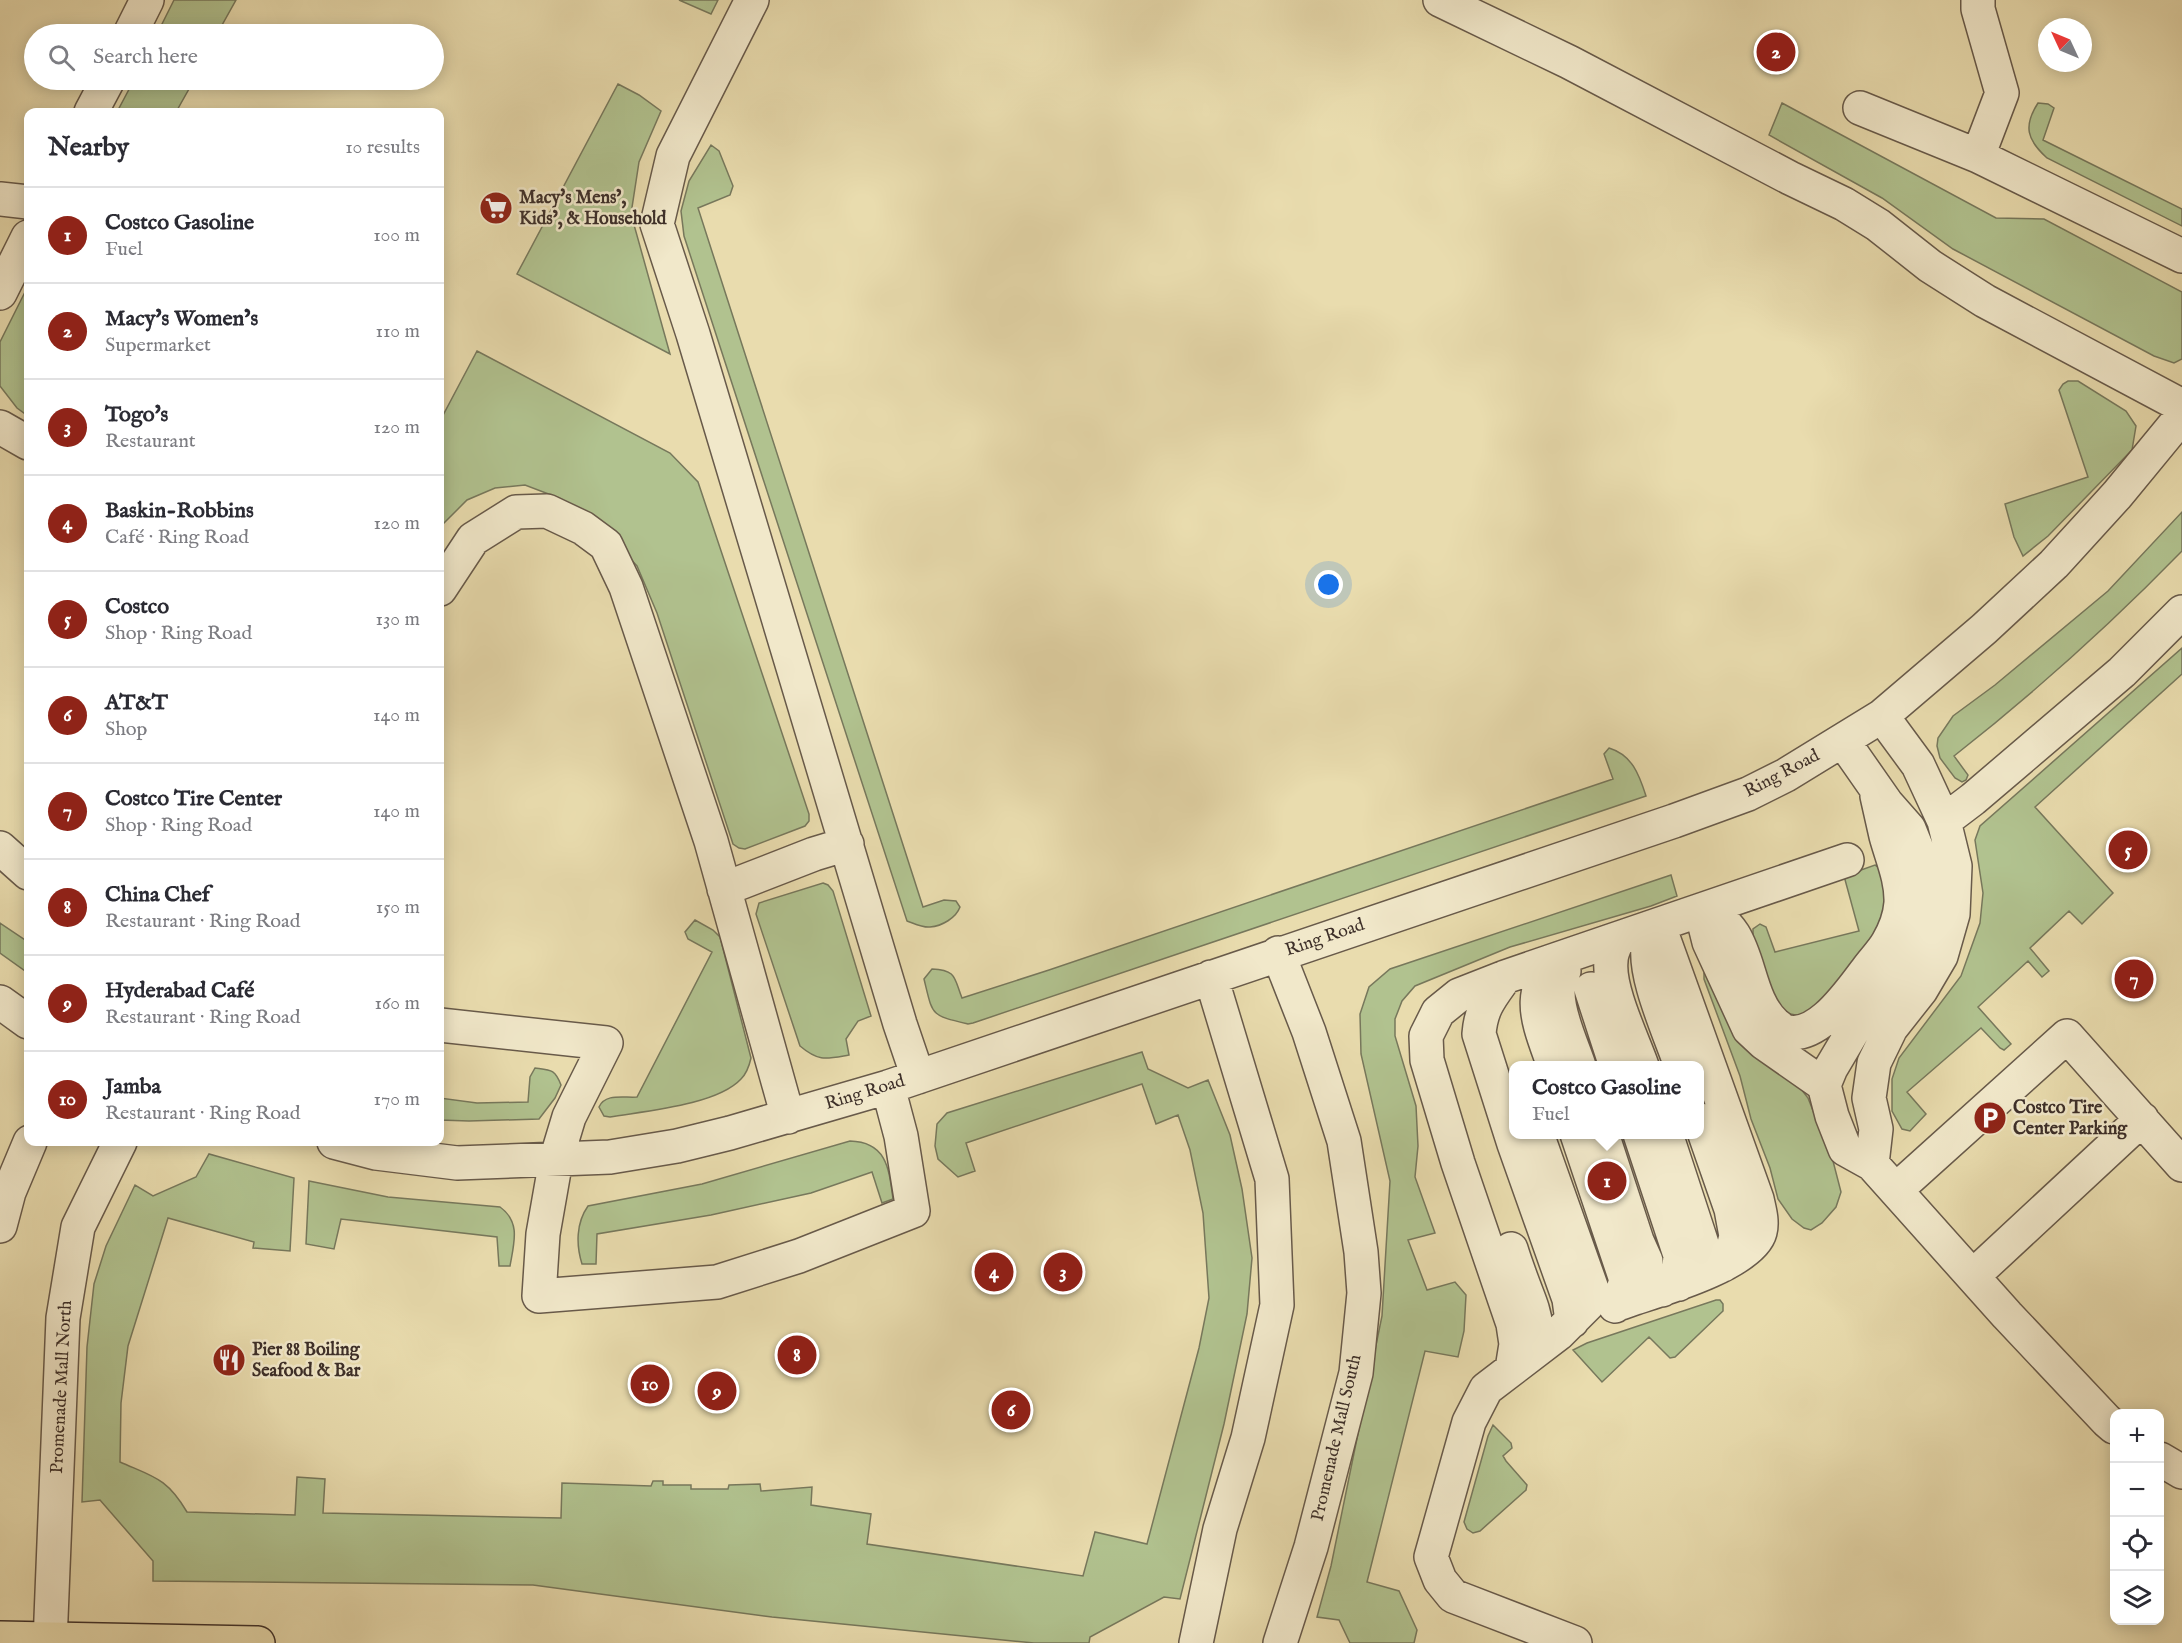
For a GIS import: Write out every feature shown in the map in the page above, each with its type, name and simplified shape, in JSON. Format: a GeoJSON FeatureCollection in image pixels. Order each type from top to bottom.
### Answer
{"type":"FeatureCollection","features":[{"type":"Feature","properties":{"kind":"main road"},"geometry":{"type":"LineString","coordinates":[[0,1638],[50,1642],[258,1643]]}},
{"type":"Feature","properties":{"kind":"street"},"geometry":{"type":"LineString","coordinates":[[135,24],[147,0]]}},
{"type":"Feature","properties":{"kind":"street"},"geometry":{"type":"LineString","coordinates":[[444,1025],[606,1043],[569,1118],[556,1160],[543,1234],[539,1296],[717,1282],[799,1256],[913,1211],[901,1136],[903,1082],[900,1024],[696,346],[657,224],[673,156],[752,0]]}},
{"type":"Feature","properties":{"kind":"street"},"geometry":{"type":"LineString","coordinates":[[1440,0],[1569,62],[1790,178],[1845,204],[1878,225],[1930,266],[1985,301],[2182,406]]}},
{"type":"Feature","properties":{"kind":"street"},"geometry":{"type":"LineString","coordinates":[[1978,0],[1978,9],[2002,93],[1978,156]]}},
{"type":"Feature","properties":{"kind":"street"},"geometry":{"type":"LineString","coordinates":[[93,108],[103,90]]}},
{"type":"Feature","properties":{"kind":"street"},"geometry":{"type":"LineString","coordinates":[[1860,108],[1978,156],[2182,256]]}},
{"type":"Feature","properties":{"kind":"street"},"geometry":{"type":"LineString","coordinates":[[0,199],[24,202]]}},
{"type":"Feature","properties":{"kind":"street"},"geometry":{"type":"LineString","coordinates":[[0,293],[24,245]]}},
{"type":"Feature","properties":{"kind":"street","name":"Ring Road"},"geometry":{"type":"LineString","coordinates":[[349,1146],[376,1153],[457,1163],[610,1157],[677,1146],[788,1117],[903,1082],[1748,794],[1786,775],[1882,716],[1984,629],[2054,564],[2117,495],[2182,416]]}},
{"type":"Feature","properties":{"kind":"street"},"geometry":{"type":"LineString","coordinates":[[0,427],[24,441]]}},
{"type":"Feature","properties":{"kind":"street"},"geometry":{"type":"LineString","coordinates":[[444,583],[472,539],[516,512],[548,511],[583,528],[606,545],[626,587],[711,841],[788,1117]]}},
{"type":"Feature","properties":{"kind":"street"},"geometry":{"type":"LineString","coordinates":[[1944,821],[2122,672],[2182,612]]}},
{"type":"Feature","properties":{"kind":"street"},"geometry":{"type":"LineString","coordinates":[[1872,1164],[1876,1129],[1869,1098],[1874,1063],[1891,1028],[1921,990],[1941,956],[1953,914],[1955,866],[1944,821],[1918,765],[1882,716]]}},
{"type":"Feature","properties":{"kind":"street"},"geometry":{"type":"LineString","coordinates":[[1843,741],[1876,788],[1909,829],[1923,874],[1923,906],[1920,927],[1909,954],[1860,1019],[1824,1084],[1832,1116],[1845,1149],[1872,1164],[2110,1423]]}},
{"type":"Feature","properties":{"kind":"street"},"geometry":{"type":"LineString","coordinates":[[1701,910],[1712,914],[1727,925],[1736,936],[1767,1017],[1782,1030],[1795,1032],[1808,1030],[1824,1020],[1853,989],[1888,944],[1897,923],[1901,904],[1899,885],[1876,788]]}},
{"type":"Feature","properties":{"kind":"street"},"geometry":{"type":"LineString","coordinates":[[724,889],[814,854],[847,844]]}},
{"type":"Feature","properties":{"kind":"street"},"geometry":{"type":"LineString","coordinates":[[0,848],[24,869]]}},
{"type":"Feature","properties":{"kind":"street"},"geometry":{"type":"LineString","coordinates":[[1512,1370],[1516,1344],[1513,1324],[1458,1163],[1427,1060],[1426,1036],[1438,1012],[1460,995],[1491,983],[1847,860]]}},
{"type":"Feature","properties":{"kind":"street"},"geometry":{"type":"LineString","coordinates":[[1701,910],[1708,942],[1749,1029],[1824,1084]]}},
{"type":"Feature","properties":{"kind":"street"},"geometry":{"type":"LineString","coordinates":[[1659,926],[1649,941],[1647,959],[1650,976],[1680,1061]]}},
{"type":"Feature","properties":{"kind":"street"},"geometry":{"type":"LineString","coordinates":[[1572,1321],[1723,1265],[1749,1246],[1760,1233],[1761,1219],[1754,1190],[1659,926]]}},
{"type":"Feature","properties":{"kind":"street"},"geometry":{"type":"LineString","coordinates":[[1614,940],[1600,953],[1592,971],[1590,984],[1615,1061]]}},
{"type":"Feature","properties":{"kind":"street"},"geometry":{"type":"LineString","coordinates":[[1614,940],[1611,981],[1641,1061]]}},
{"type":"Feature","properties":{"kind":"street"},"geometry":{"type":"LineString","coordinates":[[1553,1061],[1540,1026],[1536,1002],[1538,987],[1554,965],[1577,952]]}},
{"type":"Feature","properties":{"kind":"street"},"geometry":{"type":"LineString","coordinates":[[1577,952],[1559,977],[1557,990],[1560,1008],[1578,1061]]}},
{"type":"Feature","properties":{"kind":"street","name":"Promenade Mall South"},"geometry":{"type":"LineString","coordinates":[[1278,953],[1309,1032],[1344,1141],[1352,1181],[1364,1293],[1356,1373],[1311,1547],[1280,1643]]}},
{"type":"Feature","properties":{"kind":"street"},"geometry":{"type":"LineString","coordinates":[[1196,1643],[1220,1529],[1248,1438],[1277,1305],[1272,1179],[1210,977]]}},
{"type":"Feature","properties":{"kind":"street"},"geometry":{"type":"LineString","coordinates":[[1491,983],[1498,1023],[1512,1061]]}},
{"type":"Feature","properties":{"kind":"street"},"geometry":{"type":"LineString","coordinates":[[1491,983],[1480,1017],[1479,1034],[1509,1128]]}},
{"type":"Feature","properties":{"kind":"street"},"geometry":{"type":"LineString","coordinates":[[0,1002],[24,1019]]}},
{"type":"Feature","properties":{"kind":"street"},"geometry":{"type":"LineString","coordinates":[[1896,1190],[2067,1036],[2182,1165]]}},
{"type":"Feature","properties":{"kind":"street"},"geometry":{"type":"LineString","coordinates":[[1973,1276],[2142,1119]]}},
{"type":"Feature","properties":{"kind":"street"},"geometry":{"type":"LineString","coordinates":[[1704,1131],[1731,1209],[1736,1236],[1733,1248],[1723,1265]]}},
{"type":"Feature","properties":{"kind":"street"},"geometry":{"type":"LineString","coordinates":[[1512,1139],[1569,1299],[1572,1321]]}},
{"type":"Feature","properties":{"kind":"street"},"geometry":{"type":"LineString","coordinates":[[1539,1139],[1592,1289],[1588,1304],[1572,1321],[1486,1389],[1469,1422],[1431,1557],[1440,1580],[1453,1596],[1575,1643]]}},
{"type":"Feature","properties":{"kind":"street"},"geometry":{"type":"LineString","coordinates":[[1579,1139],[1626,1280],[1622,1293],[1647,1295],[1692,1275],[1701,1264],[1704,1250],[1668,1139]]}},
{"type":"Feature","properties":{"kind":"street"},"geometry":{"type":"LineString","coordinates":[[1604,1139],[1637,1241],[1646,1261],[1647,1295]]}},
{"type":"Feature","properties":{"kind":"street"},"geometry":{"type":"LineString","coordinates":[[1642,1139],[1680,1255],[1680,1269],[1674,1280],[1647,1295]]}},
{"type":"Feature","properties":{"kind":"street"},"geometry":{"type":"LineString","coordinates":[[0,1226],[9,1192],[28,1146]]}},
{"type":"Feature","properties":{"kind":"street","name":"Promenade Mall North"},"geometry":{"type":"LineString","coordinates":[[50,1642],[63,1318],[78,1227],[118,1146]]}},
{"type":"Feature","properties":{"kind":"street"},"geometry":{"type":"LineString","coordinates":[[2164,1461],[2182,1472]]}},
{"type":"Feature","properties":{"kind":"green space"},"geometry":{"type":"Polygon","coordinates":[[[174,0],[236,0],[223,24],[162,24],[174,0]]]}},
{"type":"Feature","properties":{"kind":"green space"},"geometry":{"type":"Polygon","coordinates":[[[679,0],[718,0],[711,14],[679,0]]]}},
{"type":"Feature","properties":{"kind":"green space"},"geometry":{"type":"Polygon","coordinates":[[[618,84],[639,95],[661,111],[639,162],[631,214],[670,354],[517,274],[618,84]]]}},
{"type":"Feature","properties":{"kind":"green space"},"geometry":{"type":"Polygon","coordinates":[[[129,90],[188,90],[178,108],[119,108],[129,90]]]}},
{"type":"Feature","properties":{"kind":"green space"},"geometry":{"type":"Polygon","coordinates":[[[1782,103],[1996,218],[2044,219],[2182,292],[2182,359],[2174,363],[2154,356],[1953,249],[1882,198],[1769,135],[1782,103]]]}},
{"type":"Feature","properties":{"kind":"green space"},"geometry":{"type":"Polygon","coordinates":[[[2038,103],[2048,104],[2054,108],[2043,140],[2182,209],[2182,226],[2047,158],[2035,145],[2029,132],[2030,119],[2038,103]]]}},
{"type":"Feature","properties":{"kind":"green space"},"geometry":{"type":"Polygon","coordinates":[[[711,145],[719,151],[733,186],[730,195],[698,208],[923,907],[944,900],[956,901],[960,907],[952,918],[939,925],[924,927],[907,921],[684,236],[681,211],[689,181],[711,145]]]}},
{"type":"Feature","properties":{"kind":"green space"},"geometry":{"type":"Polygon","coordinates":[[[24,294],[24,413],[17,408],[0,386],[0,342],[24,294]]]}},
{"type":"Feature","properties":{"kind":"green space"},"geometry":{"type":"Polygon","coordinates":[[[477,351],[670,453],[698,482],[809,814],[809,821],[805,826],[745,849],[733,844],[657,613],[637,566],[587,514],[559,498],[525,485],[495,488],[467,500],[444,523],[444,413],[477,351]]]}},
{"type":"Feature","properties":{"kind":"green space"},"geometry":{"type":"Polygon","coordinates":[[[2068,381],[2078,381],[2126,411],[2136,426],[2132,450],[2048,536],[2023,556],[2014,537],[2005,504],[2088,477],[2059,390],[2068,381]]]}},
{"type":"Feature","properties":{"kind":"green space"},"geometry":{"type":"Polygon","coordinates":[[[2182,512],[2182,551],[2071,657],[1954,756],[1968,775],[1962,782],[1955,778],[1940,758],[1937,746],[1938,738],[1953,716],[1995,685],[2108,591],[2182,512]]]}},
{"type":"Feature","properties":{"kind":"green space"},"geometry":{"type":"Polygon","coordinates":[[[2182,648],[2182,674],[2035,807],[2113,893],[2082,924],[2069,911],[2030,948],[2049,971],[2042,977],[2028,961],[1978,1007],[2011,1044],[2004,1050],[2000,1048],[1981,1028],[1907,1092],[1926,1114],[1910,1131],[1902,1129],[1892,1111],[1892,1079],[1899,1058],[1961,976],[1980,923],[1983,893],[1975,840],[1980,826],[2182,648]]]}},
{"type":"Feature","properties":{"kind":"green space"},"geometry":{"type":"Polygon","coordinates":[[[1609,748],[1624,755],[1634,766],[1646,796],[973,1023],[968,1024],[940,1016],[935,1012],[929,1000],[924,979],[932,969],[950,973],[956,980],[962,998],[1613,779],[1604,754],[1609,748]]]}},
{"type":"Feature","properties":{"kind":"green space"},"geometry":{"type":"Polygon","coordinates":[[[1875,865],[1883,870],[1888,888],[1879,934],[1817,1009],[1800,1016],[1786,1013],[1775,1003],[1753,940],[1753,929],[1760,924],[1766,927],[1775,952],[1859,931],[1844,876],[1875,865]]]}},
{"type":"Feature","properties":{"kind":"green space"},"geometry":{"type":"Polygon","coordinates":[[[1671,875],[1677,896],[1651,906],[1510,947],[1415,986],[1402,1001],[1395,1019],[1395,1036],[1416,1106],[1418,1146],[1415,1177],[1435,1233],[1408,1240],[1427,1290],[1455,1282],[1466,1295],[1464,1331],[1458,1357],[1425,1351],[1367,1582],[1399,1591],[1417,1630],[1414,1643],[1350,1643],[1339,1620],[1317,1617],[1331,1566],[1382,1316],[1390,1181],[1361,1054],[1360,1014],[1369,987],[1390,969],[1671,875]]]}},
{"type":"Feature","properties":{"kind":"green space"},"geometry":{"type":"Polygon","coordinates":[[[823,883],[833,891],[871,1016],[858,1021],[846,1039],[849,1055],[828,1058],[812,1055],[800,1046],[756,914],[759,903],[823,883]]]}},
{"type":"Feature","properties":{"kind":"green space"},"geometry":{"type":"Polygon","coordinates":[[[695,920],[713,930],[720,937],[751,1058],[748,1070],[730,1088],[698,1101],[680,1106],[604,1116],[599,1107],[606,1100],[615,1097],[637,1097],[712,952],[688,939],[685,932],[695,920]]]}},
{"type":"Feature","properties":{"kind":"green space"},"geometry":{"type":"Polygon","coordinates":[[[0,923],[24,939],[24,970],[0,953],[0,923]]]}},
{"type":"Feature","properties":{"kind":"green space"},"geometry":{"type":"Polygon","coordinates":[[[1709,969],[1808,1098],[1833,1161],[1841,1192],[1836,1207],[1822,1223],[1811,1230],[1792,1219],[1778,1199],[1770,1168],[1751,1119],[1740,1076],[1704,979],[1704,973],[1709,969]]]}},
{"type":"Feature","properties":{"kind":"green space"},"geometry":{"type":"Polygon","coordinates":[[[1142,1052],[1148,1069],[1188,1088],[1208,1080],[1230,1135],[1242,1189],[1252,1258],[1247,1314],[1224,1424],[1180,1599],[1164,1597],[1090,1637],[1089,1643],[1034,1643],[772,1617],[533,1585],[153,1581],[153,1561],[100,1500],[82,1502],[87,1347],[94,1284],[106,1246],[135,1185],[153,1196],[196,1177],[209,1154],[294,1178],[290,1251],[253,1248],[254,1242],[168,1218],[128,1346],[121,1403],[120,1462],[151,1475],[166,1485],[187,1512],[295,1515],[297,1477],[325,1479],[323,1513],[561,1518],[562,1483],[651,1486],[653,1481],[663,1481],[663,1485],[691,1485],[691,1489],[728,1489],[729,1485],[760,1484],[761,1491],[812,1487],[811,1505],[871,1514],[867,1544],[1083,1576],[1095,1532],[1147,1544],[1199,1348],[1209,1298],[1203,1213],[1190,1150],[1178,1115],[1156,1124],[1142,1084],[966,1143],[975,1171],[958,1177],[938,1159],[935,1146],[937,1124],[947,1113],[1142,1052]]]}},
{"type":"Feature","properties":{"kind":"green space"},"geometry":{"type":"Polygon","coordinates":[[[535,1068],[545,1069],[557,1076],[561,1085],[555,1098],[539,1119],[444,1120],[444,1099],[477,1103],[528,1102],[530,1077],[535,1068]]]}},
{"type":"Feature","properties":{"kind":"green space"},"geometry":{"type":"Polygon","coordinates":[[[850,1141],[872,1146],[879,1152],[890,1177],[893,1199],[882,1203],[872,1172],[811,1193],[711,1215],[597,1234],[596,1264],[582,1264],[578,1234],[581,1220],[588,1206],[702,1184],[850,1141]]]}},
{"type":"Feature","properties":{"kind":"green space"},"geometry":{"type":"Polygon","coordinates":[[[309,1181],[388,1197],[500,1207],[507,1213],[513,1226],[514,1241],[510,1266],[499,1266],[497,1237],[341,1219],[334,1249],[306,1244],[309,1181]]]}},
{"type":"Feature","properties":{"kind":"green space"},"geometry":{"type":"Polygon","coordinates":[[[1720,1300],[1723,1304],[1723,1311],[1675,1357],[1670,1358],[1649,1337],[1602,1382],[1573,1350],[1587,1343],[1720,1300]]]}},
{"type":"Feature","properties":{"kind":"green space"},"geometry":{"type":"Polygon","coordinates":[[[1493,1425],[1511,1443],[1512,1448],[1503,1456],[1527,1485],[1526,1490],[1480,1531],[1473,1533],[1467,1529],[1464,1522],[1493,1425]]]}},
{"type":"Feature","properties":{"kind":"place","name":"Macy's Women’s"},"geometry":{"type":"Point","coordinates":[1776,52]}},
{"type":"Feature","properties":{"kind":"place","name":"Macy's Mens’, Kids’, & Household"},"geometry":{"type":"Point","coordinates":[496,208]}},
{"type":"Feature","properties":{"kind":"place","name":"Costco"},"geometry":{"type":"Point","coordinates":[2128,850]}},
{"type":"Feature","properties":{"kind":"place","name":"Costco Tire Center"},"geometry":{"type":"Point","coordinates":[2134,979]}},
{"type":"Feature","properties":{"kind":"place","name":"Costco Tire Center Parking"},"geometry":{"type":"Point","coordinates":[1990,1118]}},
{"type":"Feature","properties":{"kind":"place","name":"Costco Gasoline"},"geometry":{"type":"Point","coordinates":[1607,1181]}},
{"type":"Feature","properties":{"kind":"place","name":"Baskin-Robbins"},"geometry":{"type":"Point","coordinates":[994,1272]}},
{"type":"Feature","properties":{"kind":"place","name":"Togo's"},"geometry":{"type":"Point","coordinates":[1063,1272]}},
{"type":"Feature","properties":{"kind":"place","name":"China Chef"},"geometry":{"type":"Point","coordinates":[797,1355]}},
{"type":"Feature","properties":{"kind":"place","name":"Pier 88 Boiling Seafood & Bar"},"geometry":{"type":"Point","coordinates":[229,1360]}},
{"type":"Feature","properties":{"kind":"place","name":"Jamba"},"geometry":{"type":"Point","coordinates":[650,1384]}},
{"type":"Feature","properties":{"kind":"place","name":"Hyderabad Café"},"geometry":{"type":"Point","coordinates":[717,1391]}},
{"type":"Feature","properties":{"kind":"place","name":"AT&T"},"geometry":{"type":"Point","coordinates":[1011,1410]}}]}
